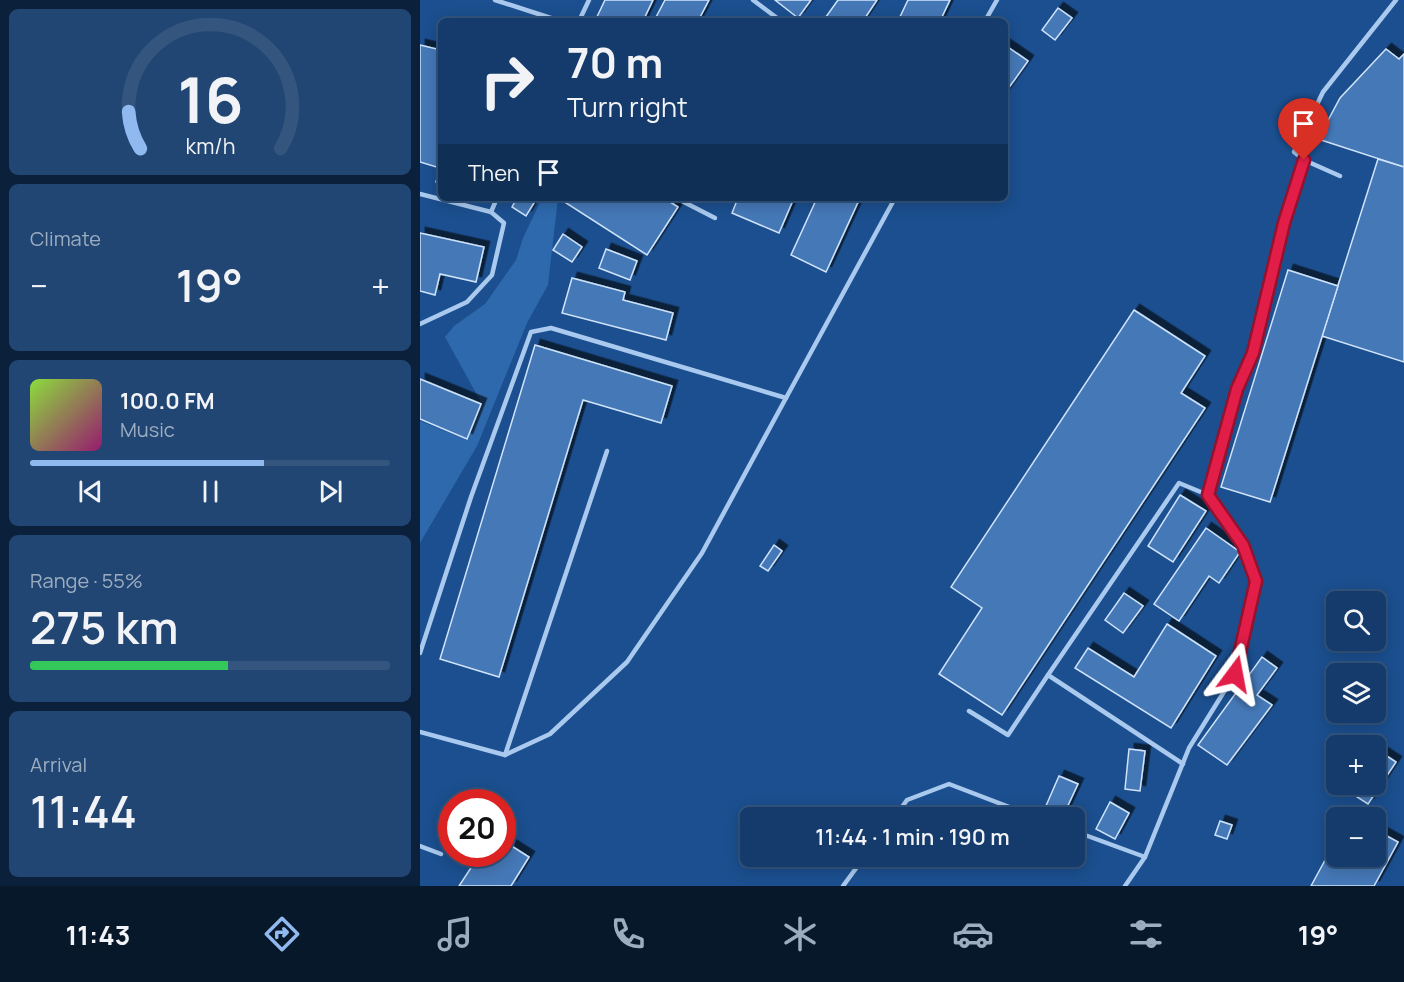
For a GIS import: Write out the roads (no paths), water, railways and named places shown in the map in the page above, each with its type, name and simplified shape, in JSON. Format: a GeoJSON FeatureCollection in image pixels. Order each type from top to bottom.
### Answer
{"type":"FeatureCollection","features":[{"type":"Feature","properties":{"kind":"lane"},"geometry":{"type":"LineString","coordinates":[[495,0],[551,18]]}},
{"type":"Feature","properties":{"kind":"lane"},"geometry":{"type":"LineString","coordinates":[[580,18],[589,0]]}},
{"type":"Feature","properties":{"kind":"lane"},"geometry":{"type":"LineString","coordinates":[[753,0],[777,18]]}},
{"type":"Feature","properties":{"kind":"lane"},"geometry":{"type":"LineString","coordinates":[[988,18],[997,0]]}},
{"type":"Feature","properties":{"kind":"lane"},"geometry":{"type":"LineString","coordinates":[[1340,176],[1304,160],[1294,152],[1323,92],[1396,0]]}},
{"type":"Feature","properties":{"kind":"lane"},"geometry":{"type":"LineString","coordinates":[[1208,495],[1237,389],[1253,353],[1284,223],[1304,160]]}},
{"type":"Feature","properties":{"kind":"lane"},"geometry":{"type":"LineString","coordinates":[[420,194],[438,199]]}},
{"type":"Feature","properties":{"kind":"lane"},"geometry":{"type":"LineString","coordinates":[[420,324],[467,302],[492,275],[504,223],[490,212],[447,201]]}},
{"type":"Feature","properties":{"kind":"lane"},"geometry":{"type":"LineString","coordinates":[[490,212],[496,201]]}},
{"type":"Feature","properties":{"kind":"lane"},"geometry":{"type":"LineString","coordinates":[[682,201],[715,218]]}},
{"type":"Feature","properties":{"kind":"lane"},"geometry":{"type":"LineString","coordinates":[[420,732],[505,755],[550,734],[627,662],[702,553],[893,201]]}},
{"type":"Feature","properties":{"kind":"lane"},"geometry":{"type":"LineString","coordinates":[[420,653],[471,496],[531,332],[551,328],[786,398]]}},
{"type":"Feature","properties":{"kind":"lane"},"geometry":{"type":"LineString","coordinates":[[505,755],[607,451]]}},
{"type":"Feature","properties":{"kind":"lane"},"geometry":{"type":"LineString","coordinates":[[969,711],[1008,735],[1179,483],[1208,495],[1243,545],[1256,581],[1235,674],[1189,748],[1145,857],[1125,886]]}},
{"type":"Feature","properties":{"kind":"lane"},"geometry":{"type":"LineString","coordinates":[[1048,675],[1183,764]]}},
{"type":"Feature","properties":{"kind":"lane"},"geometry":{"type":"LineString","coordinates":[[902,807],[907,800],[949,784],[1009,807]]}},
{"type":"Feature","properties":{"kind":"lane"},"geometry":{"type":"LineString","coordinates":[[1085,835],[1145,857]]}},
{"type":"Feature","properties":{"kind":"lane"},"geometry":{"type":"LineString","coordinates":[[420,846],[438,853]]}},
{"type":"Feature","properties":{"kind":"lane"},"geometry":{"type":"LineString","coordinates":[[843,886],[857,867]]}}]}
